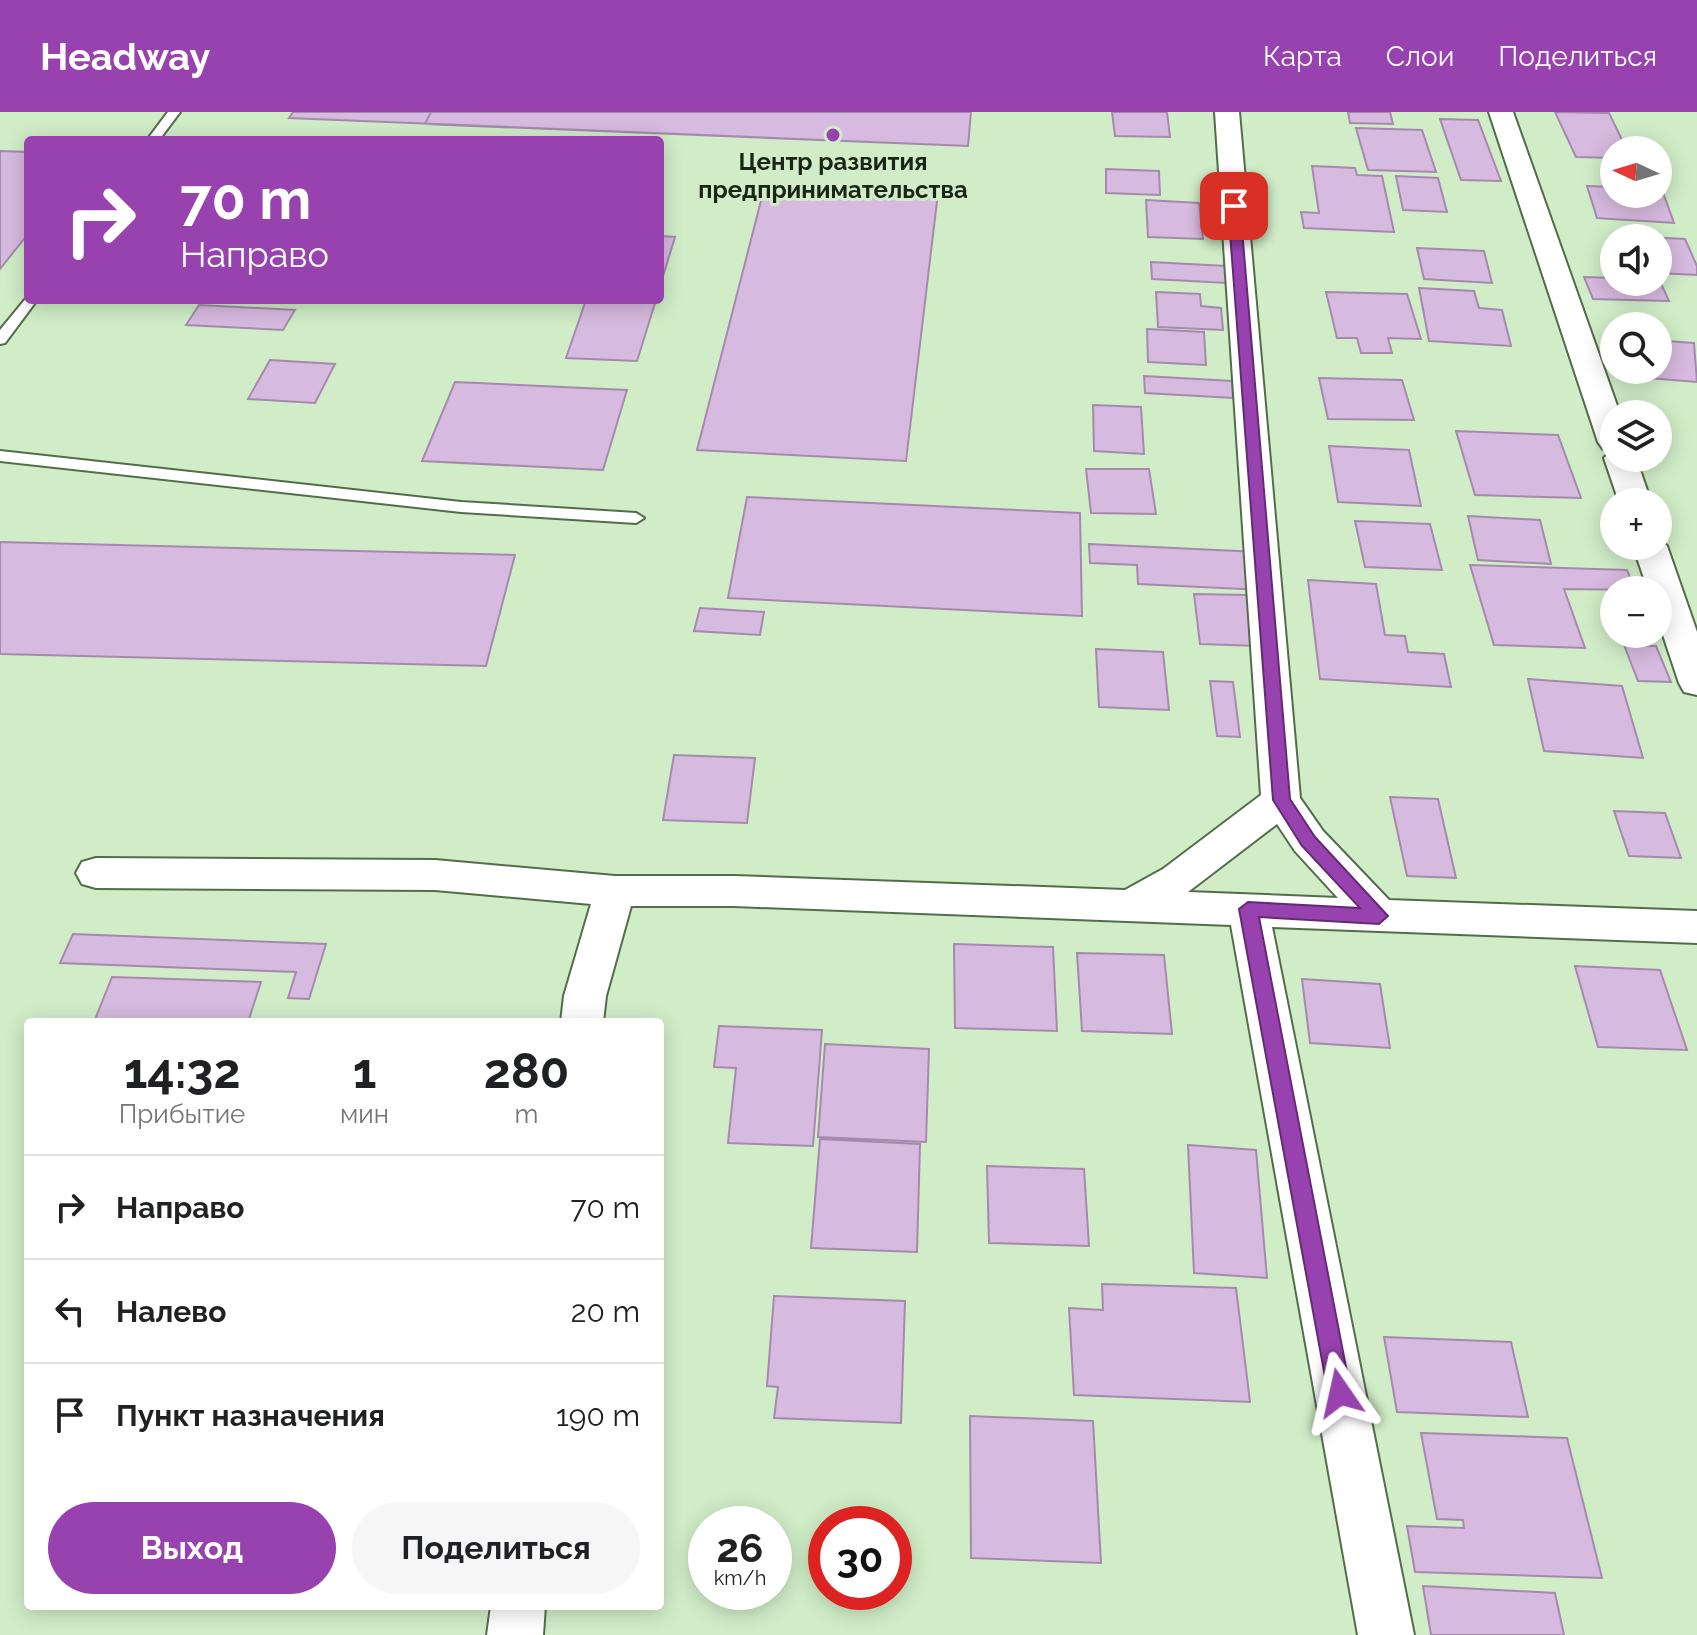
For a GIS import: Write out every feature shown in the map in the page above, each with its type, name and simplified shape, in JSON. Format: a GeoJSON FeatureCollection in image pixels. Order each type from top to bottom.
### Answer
{"type":"FeatureCollection","features":[{"type":"Feature","properties":{"kind":"street"},"geometry":{"type":"LineString","coordinates":[[1227,112],[1281,800],[1309,841],[1379,916]]}},
{"type":"Feature","properties":{"kind":"street"},"geometry":{"type":"LineString","coordinates":[[1501,112],[1600,401]]}},
{"type":"Feature","properties":{"kind":"street"},"geometry":{"type":"LineString","coordinates":[[1655,560],[1697,683]]}},
{"type":"Feature","properties":{"kind":"street"},"geometry":{"type":"LineString","coordinates":[[1128,907],[1177,880],[1281,800]]}},
{"type":"Feature","properties":{"kind":"street"},"geometry":{"type":"LineString","coordinates":[[96,873],[435,875],[615,891],[734,891],[1697,927]]}},
{"type":"Feature","properties":{"kind":"street"},"geometry":{"type":"LineString","coordinates":[[582,1018],[585,996],[615,891]]}},
{"type":"Feature","properties":{"kind":"street"},"geometry":{"type":"LineString","coordinates":[[1248,909],[1386,1635]]}},
{"type":"Feature","properties":{"kind":"street"},"geometry":{"type":"LineString","coordinates":[[515,1635],[518,1610]]}},
{"type":"Feature","properties":{"kind":"lane"},"geometry":{"type":"LineString","coordinates":[[156,136],[174,112]]}},
{"type":"Feature","properties":{"kind":"lane"},"geometry":{"type":"LineString","coordinates":[[0,340],[27,304]]}},
{"type":"Feature","properties":{"kind":"lane"},"geometry":{"type":"LineString","coordinates":[[0,456],[461,507],[636,518]]}},
{"type":"Feature","properties":{"kind":"building","name":"Центр развития предпринимательства"},"geometry":{"type":"Polygon","coordinates":[[[293,112],[971,112],[968,146],[289,118],[293,112]]]}},
{"type":"Feature","properties":{"kind":"building","name":"Центр развития предпринимательства"},"geometry":{"type":"Polygon","coordinates":[[[431,112],[971,112],[968,146],[425,124],[431,112]]]}},
{"type":"Feature","properties":{"kind":"building"},"geometry":{"type":"Polygon","coordinates":[[[1112,112],[1167,112],[1170,137],[1115,136],[1112,112]]]}},
{"type":"Feature","properties":{"kind":"building"},"geometry":{"type":"Polygon","coordinates":[[[1348,112],[1390,112],[1393,124],[1350,123],[1348,112]]]}},
{"type":"Feature","properties":{"kind":"building"},"geometry":{"type":"Polygon","coordinates":[[[1555,112],[1609,113],[1620,136],[1600,136],[1600,158],[1576,157],[1555,112]]]}},
{"type":"Feature","properties":{"kind":"building"},"geometry":{"type":"Polygon","coordinates":[[[1440,119],[1478,120],[1501,181],[1461,180],[1440,119]]]}},
{"type":"Feature","properties":{"kind":"building"},"geometry":{"type":"Polygon","coordinates":[[[1356,128],[1422,130],[1436,172],[1368,170],[1356,128]]]}},
{"type":"Feature","properties":{"kind":"building"},"geometry":{"type":"Polygon","coordinates":[[[0,151],[24,152],[24,239],[0,269],[0,151]]]}},
{"type":"Feature","properties":{"kind":"building"},"geometry":{"type":"Polygon","coordinates":[[[1312,166],[1355,168],[1357,175],[1382,176],[1394,232],[1304,228],[1301,212],[1319,213],[1312,166]]]}},
{"type":"Feature","properties":{"kind":"building"},"geometry":{"type":"Polygon","coordinates":[[[1106,169],[1159,171],[1160,195],[1106,193],[1106,169]]]}},
{"type":"Feature","properties":{"kind":"building"},"geometry":{"type":"Polygon","coordinates":[[[1396,176],[1438,178],[1447,212],[1403,210],[1396,176]]]}},
{"type":"Feature","properties":{"kind":"building"},"geometry":{"type":"Polygon","coordinates":[[[765,185],[938,193],[906,461],[697,450],[765,185]]]}},
{"type":"Feature","properties":{"kind":"building"},"geometry":{"type":"Polygon","coordinates":[[[1587,186],[1600,186],[1600,208],[1669,208],[1674,223],[1597,218],[1587,186]]]}},
{"type":"Feature","properties":{"kind":"building"},"geometry":{"type":"Polygon","coordinates":[[[1146,200],[1199,203],[1203,239],[1148,237],[1146,200]]]}},
{"type":"Feature","properties":{"kind":"building"},"geometry":{"type":"Polygon","coordinates":[[[664,236],[675,237],[664,273],[664,236]]]}},
{"type":"Feature","properties":{"kind":"building"},"geometry":{"type":"Polygon","coordinates":[[[1672,238],[1685,239],[1697,266],[1697,275],[1672,274],[1672,238]]]}},
{"type":"Feature","properties":{"kind":"building"},"geometry":{"type":"Polygon","coordinates":[[[1417,248],[1484,251],[1492,283],[1424,279],[1417,248]]]}},
{"type":"Feature","properties":{"kind":"building"},"geometry":{"type":"Polygon","coordinates":[[[1151,262],[1226,266],[1227,283],[1152,279],[1151,262]]]}},
{"type":"Feature","properties":{"kind":"building"},"geometry":{"type":"Polygon","coordinates":[[[1584,277],[1600,278],[1600,296],[1667,296],[1669,301],[1593,299],[1584,277]]]}},
{"type":"Feature","properties":{"kind":"building"},"geometry":{"type":"Polygon","coordinates":[[[1419,288],[1474,291],[1479,308],[1502,310],[1511,346],[1429,341],[1419,288]]]}},
{"type":"Feature","properties":{"kind":"building"},"geometry":{"type":"Polygon","coordinates":[[[1156,292],[1200,294],[1201,306],[1221,308],[1223,330],[1158,327],[1156,292]]]}},
{"type":"Feature","properties":{"kind":"building"},"geometry":{"type":"Polygon","coordinates":[[[1326,292],[1407,294],[1421,339],[1388,338],[1392,353],[1361,353],[1357,338],[1337,338],[1326,292]]]}},
{"type":"Feature","properties":{"kind":"building"},"geometry":{"type":"Polygon","coordinates":[[[585,304],[655,304],[637,361],[566,358],[585,304]]]}},
{"type":"Feature","properties":{"kind":"building"},"geometry":{"type":"Polygon","coordinates":[[[199,305],[295,310],[283,330],[186,325],[199,305]]]}},
{"type":"Feature","properties":{"kind":"building"},"geometry":{"type":"Polygon","coordinates":[[[1147,329],[1204,332],[1206,365],[1148,362],[1147,329]]]}},
{"type":"Feature","properties":{"kind":"building"},"geometry":{"type":"Polygon","coordinates":[[[1672,341],[1694,343],[1697,382],[1672,380],[1672,341]]]}},
{"type":"Feature","properties":{"kind":"building"},"geometry":{"type":"Polygon","coordinates":[[[270,360],[335,364],[315,403],[248,399],[270,360]]]}},
{"type":"Feature","properties":{"kind":"building"},"geometry":{"type":"Polygon","coordinates":[[[1144,376],[1232,381],[1233,398],[1145,393],[1144,376]]]}},
{"type":"Feature","properties":{"kind":"building"},"geometry":{"type":"Polygon","coordinates":[[[1319,378],[1402,380],[1414,420],[1328,419],[1319,378]]]}},
{"type":"Feature","properties":{"kind":"building"},"geometry":{"type":"Polygon","coordinates":[[[455,382],[627,390],[603,470],[422,461],[455,382]]]}},
{"type":"Feature","properties":{"kind":"building"},"geometry":{"type":"Polygon","coordinates":[[[1093,405],[1141,407],[1144,454],[1094,451],[1093,405]]]}},
{"type":"Feature","properties":{"kind":"building"},"geometry":{"type":"Polygon","coordinates":[[[1456,431],[1558,435],[1581,498],[1475,495],[1456,431]]]}},
{"type":"Feature","properties":{"kind":"building"},"geometry":{"type":"Polygon","coordinates":[[[1329,446],[1409,450],[1421,506],[1338,502],[1329,446]]]}},
{"type":"Feature","properties":{"kind":"building"},"geometry":{"type":"Polygon","coordinates":[[[1086,469],[1149,469],[1156,514],[1091,513],[1086,469]]]}},
{"type":"Feature","properties":{"kind":"building"},"geometry":{"type":"Polygon","coordinates":[[[747,497],[1080,513],[1082,616],[728,598],[747,497]]]}},
{"type":"Feature","properties":{"kind":"building"},"geometry":{"type":"Polygon","coordinates":[[[1468,516],[1540,520],[1551,564],[1478,560],[1468,516]]]}},
{"type":"Feature","properties":{"kind":"building"},"geometry":{"type":"Polygon","coordinates":[[[1355,521],[1430,524],[1442,570],[1365,567],[1355,521]]]}},
{"type":"Feature","properties":{"kind":"building"},"geometry":{"type":"Polygon","coordinates":[[[0,542],[515,555],[486,666],[0,654],[0,542]]]}},
{"type":"Feature","properties":{"kind":"building"},"geometry":{"type":"Polygon","coordinates":[[[1089,544],[1258,552],[1263,590],[1138,584],[1137,565],[1090,563],[1089,544]]]}},
{"type":"Feature","properties":{"kind":"building"},"geometry":{"type":"Polygon","coordinates":[[[1470,565],[1627,570],[1629,576],[1600,576],[1600,590],[1564,589],[1585,648],[1494,645],[1470,565]]]}},
{"type":"Feature","properties":{"kind":"building"},"geometry":{"type":"Polygon","coordinates":[[[1308,580],[1376,584],[1385,635],[1405,636],[1408,652],[1444,654],[1451,687],[1320,679],[1308,580]]]}},
{"type":"Feature","properties":{"kind":"building"},"geometry":{"type":"Polygon","coordinates":[[[1194,594],[1249,595],[1258,646],[1200,644],[1194,594]]]}},
{"type":"Feature","properties":{"kind":"building"},"geometry":{"type":"Polygon","coordinates":[[[700,608],[764,612],[760,635],[694,631],[700,608]]]}},
{"type":"Feature","properties":{"kind":"building"},"geometry":{"type":"Polygon","coordinates":[[[1625,648],[1657,648],[1671,682],[1638,681],[1625,648]]]}},
{"type":"Feature","properties":{"kind":"building"},"geometry":{"type":"Polygon","coordinates":[[[1096,649],[1163,652],[1169,710],[1099,707],[1096,649]]]}},
{"type":"Feature","properties":{"kind":"building"},"geometry":{"type":"Polygon","coordinates":[[[1528,679],[1622,686],[1643,758],[1544,751],[1528,679]]]}},
{"type":"Feature","properties":{"kind":"building"},"geometry":{"type":"Polygon","coordinates":[[[1210,681],[1233,682],[1240,737],[1217,736],[1210,681]]]}},
{"type":"Feature","properties":{"kind":"building"},"geometry":{"type":"Polygon","coordinates":[[[674,755],[755,758],[747,823],[663,820],[674,755]]]}},
{"type":"Feature","properties":{"kind":"building"},"geometry":{"type":"Polygon","coordinates":[[[1390,797],[1438,799],[1456,878],[1407,876],[1390,797]]]}},
{"type":"Feature","properties":{"kind":"building"},"geometry":{"type":"Polygon","coordinates":[[[1614,811],[1665,813],[1681,858],[1629,856],[1614,811]]]}},
{"type":"Feature","properties":{"kind":"building"},"geometry":{"type":"Polygon","coordinates":[[[73,934],[326,944],[309,999],[288,998],[296,972],[60,963],[73,934]]]}},
{"type":"Feature","properties":{"kind":"building"},"geometry":{"type":"Polygon","coordinates":[[[954,944],[1053,947],[1057,1031],[955,1028],[954,944]]]}},
{"type":"Feature","properties":{"kind":"building"},"geometry":{"type":"Polygon","coordinates":[[[1077,953],[1164,955],[1172,1034],[1082,1031],[1077,953]]]}},
{"type":"Feature","properties":{"kind":"building"},"geometry":{"type":"Polygon","coordinates":[[[1575,966],[1660,970],[1687,1050],[1598,1047],[1575,966]]]}},
{"type":"Feature","properties":{"kind":"building"},"geometry":{"type":"Polygon","coordinates":[[[112,977],[261,982],[249,1018],[96,1018],[112,977]]]}},
{"type":"Feature","properties":{"kind":"building"},"geometry":{"type":"Polygon","coordinates":[[[1302,979],[1380,984],[1390,1048],[1310,1043],[1302,979]]]}},
{"type":"Feature","properties":{"kind":"building"},"geometry":{"type":"Polygon","coordinates":[[[719,1026],[822,1030],[813,1146],[728,1143],[736,1068],[714,1067],[719,1026]]]}},
{"type":"Feature","properties":{"kind":"building"},"geometry":{"type":"Polygon","coordinates":[[[825,1044],[929,1049],[926,1142],[818,1137],[825,1044]]]}},
{"type":"Feature","properties":{"kind":"building"},"geometry":{"type":"Polygon","coordinates":[[[820,1139],[920,1144],[917,1252],[811,1248],[820,1139]]]}},
{"type":"Feature","properties":{"kind":"building"},"geometry":{"type":"Polygon","coordinates":[[[1188,1145],[1256,1150],[1267,1278],[1194,1273],[1188,1145]]]}},
{"type":"Feature","properties":{"kind":"building"},"geometry":{"type":"Polygon","coordinates":[[[987,1166],[1084,1169],[1089,1246],[989,1243],[987,1166]]]}},
{"type":"Feature","properties":{"kind":"building"},"geometry":{"type":"Polygon","coordinates":[[[1102,1284],[1236,1288],[1250,1402],[1074,1395],[1069,1308],[1103,1310],[1102,1284]]]}},
{"type":"Feature","properties":{"kind":"building"},"geometry":{"type":"Polygon","coordinates":[[[774,1296],[905,1301],[901,1423],[774,1418],[778,1387],[767,1386],[774,1296]]]}},
{"type":"Feature","properties":{"kind":"building"},"geometry":{"type":"Polygon","coordinates":[[[1384,1337],[1511,1342],[1528,1417],[1397,1412],[1384,1337]]]}},
{"type":"Feature","properties":{"kind":"building"},"geometry":{"type":"Polygon","coordinates":[[[970,1416],[1093,1421],[1101,1563],[971,1558],[970,1416]]]}},
{"type":"Feature","properties":{"kind":"building"},"geometry":{"type":"Polygon","coordinates":[[[1421,1433],[1567,1438],[1602,1578],[1415,1572],[1407,1526],[1464,1528],[1463,1520],[1437,1519],[1421,1433]]]}},
{"type":"Feature","properties":{"kind":"building"},"geometry":{"type":"Polygon","coordinates":[[[1423,1586],[1555,1593],[1564,1635],[1431,1635],[1423,1586]]]}},
{"type":"Feature","properties":{"kind":"place","name":"Центр развития предпринимательства"},"geometry":{"type":"Point","coordinates":[833,135]}},
{"type":"Feature","properties":{"kind":"route"},"geometry":{"type":"LineString","coordinates":[[1234,206],[1281,800],[1309,841],[1379,916],[1248,909],[1340,1393]]}}]}
